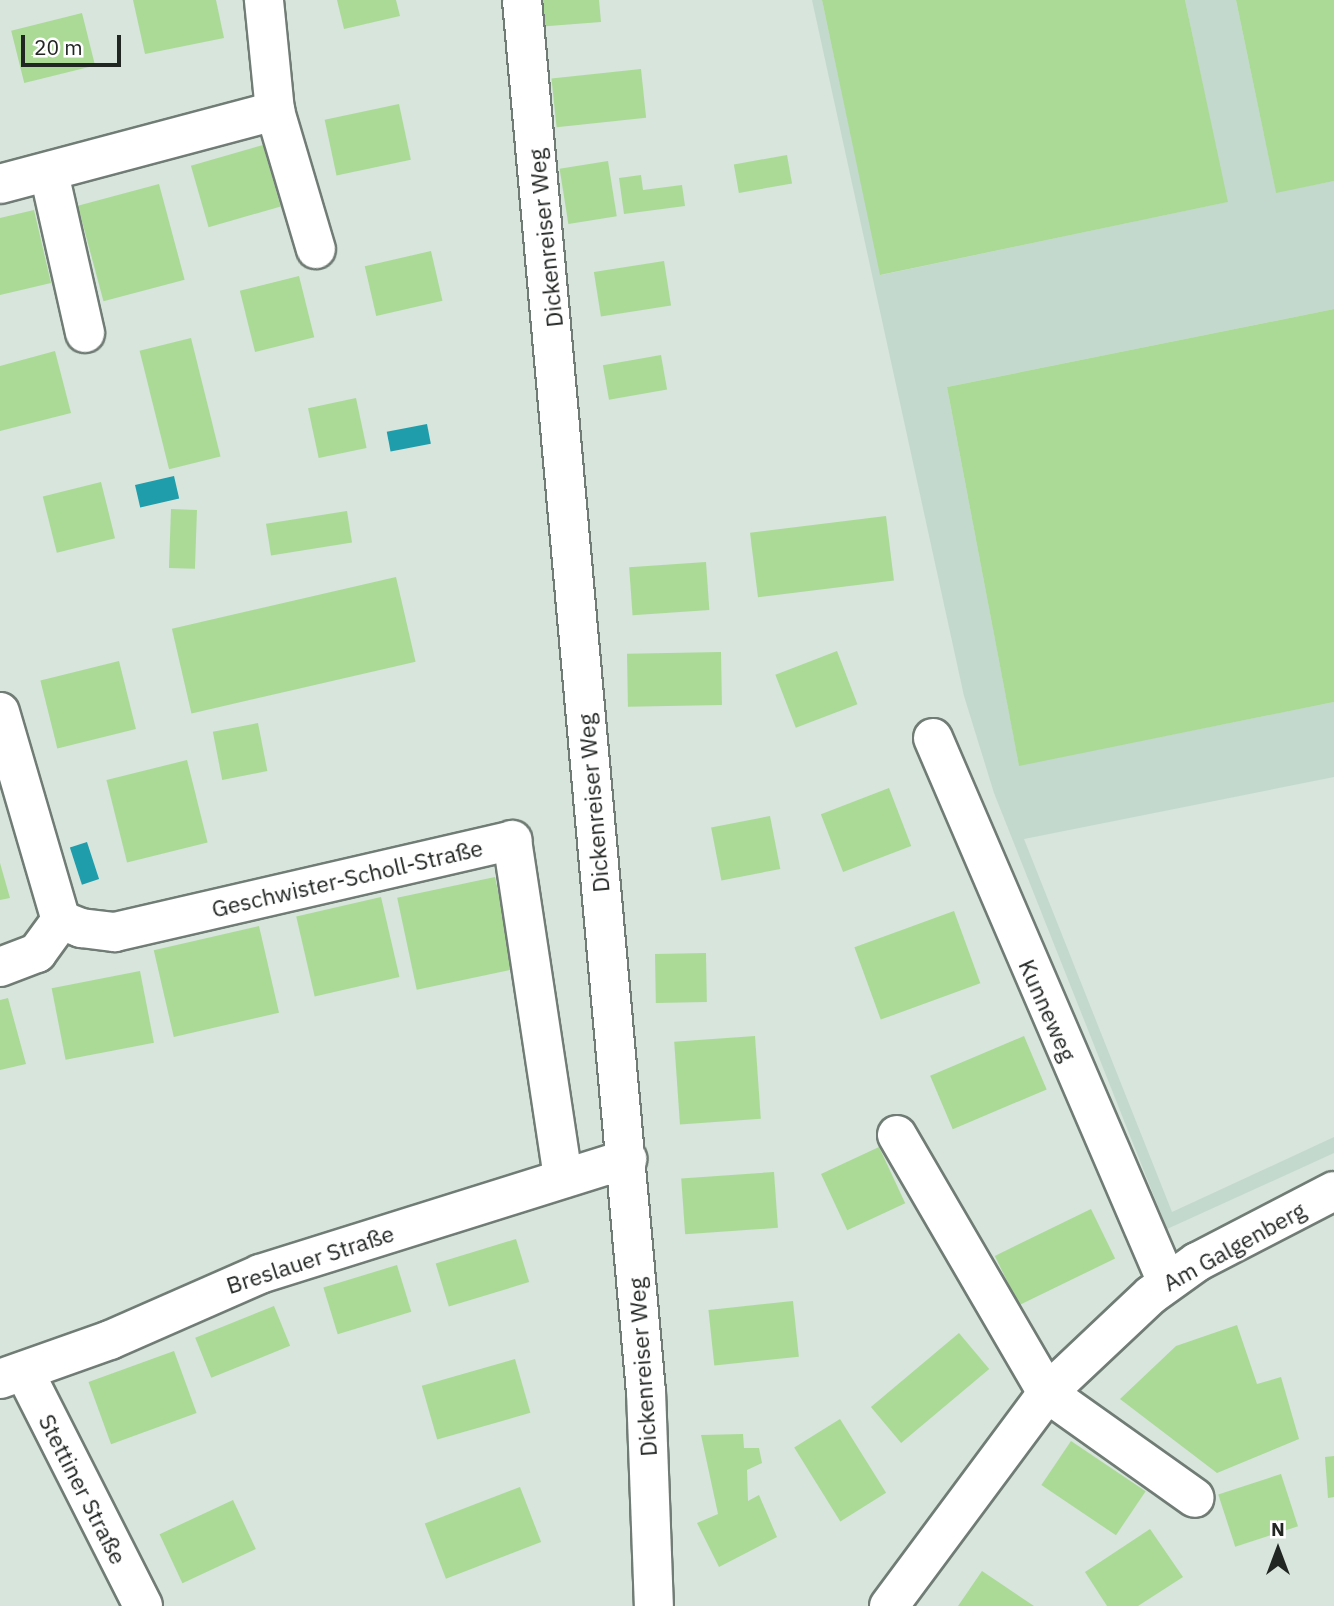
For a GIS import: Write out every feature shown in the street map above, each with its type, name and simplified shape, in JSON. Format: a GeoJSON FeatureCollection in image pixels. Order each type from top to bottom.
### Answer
{"type":"FeatureCollection","features":[{"type":"Feature","properties":{"kind":"street"},"geometry":{"type":"LineString","coordinates":[[264,0],[275,111],[316,249]]}},
{"type":"Feature","properties":{"kind":"street","name":"Dickenreiser Weg"},"geometry":{"type":"LineString","coordinates":[[522,0],[646,1391],[654,1606]]}},
{"type":"Feature","properties":{"kind":"street"},"geometry":{"type":"LineString","coordinates":[[0,184],[275,111]]}},
{"type":"Feature","properties":{"kind":"street"},"geometry":{"type":"LineString","coordinates":[[49,173],[85,333]]}},
{"type":"Feature","properties":{"kind":"street"},"geometry":{"type":"LineString","coordinates":[[0,712],[61,920],[37,953],[0,967]]}},
{"type":"Feature","properties":{"kind":"street","name":"Kunneweg"},"geometry":{"type":"LineString","coordinates":[[933,738],[1166,1280]]}},
{"type":"Feature","properties":{"kind":"street","name":"Geschwister-Scholl-Straße"},"geometry":{"type":"LineString","coordinates":[[61,920],[115,932],[512,840],[563,1178]]}},
{"type":"Feature","properties":{"kind":"street"},"geometry":{"type":"LineString","coordinates":[[897,1135],[1047,1393],[1195,1498]]}},
{"type":"Feature","properties":{"kind":"street","name":"Breslauer Straße"},"geometry":{"type":"LineString","coordinates":[[12,1375],[260,1274],[627,1160]]}},
{"type":"Feature","properties":{"kind":"street","name":"Am Galgenberg"},"geometry":{"type":"LineString","coordinates":[[889,1606],[1047,1393],[1166,1280],[1284,1231],[1334,1191]]}},
{"type":"Feature","properties":{"kind":"street","name":"Stettiner Straße"},"geometry":{"type":"LineString","coordinates":[[12,1375],[143,1606]]}},
{"type":"Feature","properties":{"kind":"shaded area"},"geometry":{"type":"Polygon","coordinates":[[[812,0],[822,0],[881,275],[1227,202],[1185,0],[1236,0],[1276,192],[1334,181],[1334,309],[947,387],[1019,765],[1334,702],[1334,777],[1024,839],[1172,1212],[1334,1137],[1334,1153],[1167,1229],[994,793],[964,696],[812,0]]]}},
{"type":"Feature","properties":{"kind":"water"},"geometry":{"type":"Polygon","coordinates":[[[427,424],[431,444],[391,451],[387,432],[427,424]]]}},
{"type":"Feature","properties":{"kind":"water"},"geometry":{"type":"Polygon","coordinates":[[[174,476],[179,498],[140,507],[135,485],[174,476]]]}},
{"type":"Feature","properties":{"kind":"water"},"geometry":{"type":"Polygon","coordinates":[[[87,842],[99,879],[82,885],[70,848],[87,842]]]}},
{"type":"Feature","properties":{"kind":"building"},"geometry":{"type":"Polygon","coordinates":[[[133,0],[216,0],[224,38],[145,54],[133,0]]]}},
{"type":"Feature","properties":{"kind":"building"},"geometry":{"type":"Polygon","coordinates":[[[337,0],[396,0],[400,16],[344,29],[337,0]]]}},
{"type":"Feature","properties":{"kind":"building"},"geometry":{"type":"Polygon","coordinates":[[[533,0],[599,0],[601,22],[536,27],[533,0]]]}},
{"type":"Feature","properties":{"kind":"building"},"geometry":{"type":"Polygon","coordinates":[[[822,0],[1185,0],[1228,202],[880,275],[822,0]]]}},
{"type":"Feature","properties":{"kind":"building"},"geometry":{"type":"Polygon","coordinates":[[[1236,0],[1334,0],[1334,181],[1276,193],[1236,0]]]}},
{"type":"Feature","properties":{"kind":"building"},"geometry":{"type":"Polygon","coordinates":[[[82,13],[95,65],[24,83],[11,31],[82,13]]]}},
{"type":"Feature","properties":{"kind":"building"},"geometry":{"type":"Polygon","coordinates":[[[641,69],[646,118],[557,127],[551,78],[641,69]]]}},
{"type":"Feature","properties":{"kind":"building"},"geometry":{"type":"Polygon","coordinates":[[[399,104],[411,160],[337,176],[325,120],[399,104]]]}},
{"type":"Feature","properties":{"kind":"building"},"geometry":{"type":"Polygon","coordinates":[[[263,145],[281,207],[209,227],[191,166],[263,145]]]}},
{"type":"Feature","properties":{"kind":"building"},"geometry":{"type":"Polygon","coordinates":[[[787,155],[792,184],[739,193],[734,164],[787,155]]]}},
{"type":"Feature","properties":{"kind":"building"},"geometry":{"type":"Polygon","coordinates":[[[608,161],[617,216],[568,224],[560,169],[608,161]]]}},
{"type":"Feature","properties":{"kind":"building"},"geometry":{"type":"Polygon","coordinates":[[[641,175],[643,190],[682,185],[685,206],[624,214],[619,178],[641,175]]]}},
{"type":"Feature","properties":{"kind":"building"},"geometry":{"type":"Polygon","coordinates":[[[159,184],[185,280],[103,301],[78,206],[159,184]]]}},
{"type":"Feature","properties":{"kind":"building"},"geometry":{"type":"Polygon","coordinates":[[[34,210],[51,283],[0,295],[0,218],[34,210]]]}},
{"type":"Feature","properties":{"kind":"building"},"geometry":{"type":"Polygon","coordinates":[[[431,251],[442,301],[376,316],[365,266],[431,251]]]}},
{"type":"Feature","properties":{"kind":"building"},"geometry":{"type":"Polygon","coordinates":[[[664,261],[671,305],[601,317],[594,272],[664,261]]]}},
{"type":"Feature","properties":{"kind":"building"},"geometry":{"type":"Polygon","coordinates":[[[299,276],[314,337],[255,352],[240,291],[299,276]]]}},
{"type":"Feature","properties":{"kind":"building"},"geometry":{"type":"Polygon","coordinates":[[[1334,309],[1334,702],[1019,766],[947,387],[1334,309]]]}},
{"type":"Feature","properties":{"kind":"building"},"geometry":{"type":"Polygon","coordinates":[[[191,338],[221,456],[169,469],[140,351],[191,338]]]}},
{"type":"Feature","properties":{"kind":"building"},"geometry":{"type":"Polygon","coordinates":[[[55,351],[71,413],[0,431],[0,366],[55,351]]]}},
{"type":"Feature","properties":{"kind":"building"},"geometry":{"type":"Polygon","coordinates":[[[661,355],[667,389],[609,400],[603,365],[661,355]]]}},
{"type":"Feature","properties":{"kind":"building"},"geometry":{"type":"Polygon","coordinates":[[[356,398],[367,448],[319,458],[308,408],[356,398]]]}},
{"type":"Feature","properties":{"kind":"building"},"geometry":{"type":"Polygon","coordinates":[[[101,482],[115,538],[57,553],[43,497],[101,482]]]}},
{"type":"Feature","properties":{"kind":"building"},"geometry":{"type":"Polygon","coordinates":[[[171,509],[197,510],[195,569],[169,568],[171,509]]]}},
{"type":"Feature","properties":{"kind":"building"},"geometry":{"type":"Polygon","coordinates":[[[347,511],[352,543],[271,555],[266,524],[347,511]]]}},
{"type":"Feature","properties":{"kind":"building"},"geometry":{"type":"Polygon","coordinates":[[[886,516],[894,581],[758,597],[750,533],[886,516]]]}},
{"type":"Feature","properties":{"kind":"building"},"geometry":{"type":"Polygon","coordinates":[[[706,562],[709,610],[633,615],[629,567],[706,562]]]}},
{"type":"Feature","properties":{"kind":"building"},"geometry":{"type":"Polygon","coordinates":[[[396,577],[416,662],[191,714],[172,629],[396,577]]]}},
{"type":"Feature","properties":{"kind":"building"},"geometry":{"type":"Polygon","coordinates":[[[837,651],[857,704],[796,728],[775,675],[837,651]]]}},
{"type":"Feature","properties":{"kind":"building"},"geometry":{"type":"Polygon","coordinates":[[[721,652],[722,705],[628,707],[627,654],[721,652]]]}},
{"type":"Feature","properties":{"kind":"building"},"geometry":{"type":"Polygon","coordinates":[[[119,661],[136,729],[57,749],[40,681],[119,661]]]}},
{"type":"Feature","properties":{"kind":"building"},"geometry":{"type":"Polygon","coordinates":[[[258,723],[267,771],[222,780],[213,732],[258,723]]]}},
{"type":"Feature","properties":{"kind":"building"},"geometry":{"type":"Polygon","coordinates":[[[187,760],[208,842],[127,863],[106,780],[187,760]]]}},
{"type":"Feature","properties":{"kind":"building"},"geometry":{"type":"Polygon","coordinates":[[[889,788],[911,846],[843,872],[821,814],[889,788]]]}},
{"type":"Feature","properties":{"kind":"building"},"geometry":{"type":"Polygon","coordinates":[[[770,816],[780,869],[721,880],[711,827],[770,816]]]}},
{"type":"Feature","properties":{"kind":"building"},"geometry":{"type":"Polygon","coordinates":[[[0,863],[10,898],[0,900],[0,863]]]}},
{"type":"Feature","properties":{"kind":"building"},"geometry":{"type":"Polygon","coordinates":[[[495,877],[515,969],[417,990],[397,898],[495,877]]]}},
{"type":"Feature","properties":{"kind":"building"},"geometry":{"type":"Polygon","coordinates":[[[381,897],[399,977],[315,996],[296,917],[381,897]]]}},
{"type":"Feature","properties":{"kind":"building"},"geometry":{"type":"Polygon","coordinates":[[[954,911],[980,983],[881,1020],[854,947],[954,911]]]}},
{"type":"Feature","properties":{"kind":"building"},"geometry":{"type":"Polygon","coordinates":[[[259,926],[279,1013],[174,1037],[154,950],[259,926]]]}},
{"type":"Feature","properties":{"kind":"building"},"geometry":{"type":"Polygon","coordinates":[[[706,953],[707,1002],[656,1003],[655,954],[706,953]]]}},
{"type":"Feature","properties":{"kind":"building"},"geometry":{"type":"Polygon","coordinates":[[[140,971],[154,1043],[66,1060],[52,988],[140,971]]]}},
{"type":"Feature","properties":{"kind":"building"},"geometry":{"type":"Polygon","coordinates":[[[8,998],[26,1064],[0,1070],[0,1000],[8,998]]]}},
{"type":"Feature","properties":{"kind":"building"},"geometry":{"type":"Polygon","coordinates":[[[755,1036],[761,1119],[680,1124],[674,1042],[755,1036]]]}},
{"type":"Feature","properties":{"kind":"building"},"geometry":{"type":"Polygon","coordinates":[[[1024,1036],[1047,1089],[953,1129],[930,1076],[1024,1036]]]}},
{"type":"Feature","properties":{"kind":"building"},"geometry":{"type":"Polygon","coordinates":[[[879,1147],[905,1203],[847,1230],[821,1174],[879,1147]]]}},
{"type":"Feature","properties":{"kind":"building"},"geometry":{"type":"Polygon","coordinates":[[[774,1172],[778,1228],[685,1234],[681,1178],[774,1172]]]}},
{"type":"Feature","properties":{"kind":"building"},"geometry":{"type":"Polygon","coordinates":[[[1091,1209],[1115,1258],[1019,1305],[995,1256],[1091,1209]]]}},
{"type":"Feature","properties":{"kind":"building"},"geometry":{"type":"Polygon","coordinates":[[[516,1239],[529,1282],[449,1307],[436,1264],[516,1239]]]}},
{"type":"Feature","properties":{"kind":"building"},"geometry":{"type":"Polygon","coordinates":[[[397,1265],[411,1312],[338,1334],[323,1288],[397,1265]]]}},
{"type":"Feature","properties":{"kind":"building"},"geometry":{"type":"Polygon","coordinates":[[[793,1301],[799,1357],[714,1366],[708,1310],[793,1301]]]}},
{"type":"Feature","properties":{"kind":"building"},"geometry":{"type":"Polygon","coordinates":[[[274,1306],[290,1346],[211,1378],[195,1338],[274,1306]]]}},
{"type":"Feature","properties":{"kind":"building"},"geometry":{"type":"Polygon","coordinates":[[[1237,1325],[1257,1384],[1281,1377],[1299,1439],[1217,1473],[1120,1399],[1176,1346],[1237,1325]]]}},
{"type":"Feature","properties":{"kind":"building"},"geometry":{"type":"Polygon","coordinates":[[[959,1333],[989,1369],[901,1443],[871,1407],[959,1333]]]}},
{"type":"Feature","properties":{"kind":"building"},"geometry":{"type":"Polygon","coordinates":[[[174,1351],[197,1413],[111,1444],[88,1382],[174,1351]]]}},
{"type":"Feature","properties":{"kind":"building"},"geometry":{"type":"Polygon","coordinates":[[[515,1359],[530,1413],[437,1440],[422,1386],[515,1359]]]}},
{"type":"Feature","properties":{"kind":"building"},"geometry":{"type":"Polygon","coordinates":[[[840,1419],[886,1493],[840,1521],[794,1448],[840,1419]]]}},
{"type":"Feature","properties":{"kind":"building"},"geometry":{"type":"Polygon","coordinates":[[[743,1434],[744,1448],[759,1448],[762,1463],[747,1470],[748,1501],[759,1495],[777,1537],[719,1567],[697,1523],[718,1514],[701,1435],[743,1434]]]}},
{"type":"Feature","properties":{"kind":"building"},"geometry":{"type":"Polygon","coordinates":[[[1071,1441],[1146,1491],[1116,1535],[1041,1485],[1071,1441]]]}},
{"type":"Feature","properties":{"kind":"building"},"geometry":{"type":"Polygon","coordinates":[[[1334,1456],[1334,1497],[1328,1498],[1325,1457],[1334,1456]]]}},
{"type":"Feature","properties":{"kind":"building"},"geometry":{"type":"Polygon","coordinates":[[[1281,1474],[1298,1526],[1235,1547],[1218,1494],[1281,1474]]]}},
{"type":"Feature","properties":{"kind":"building"},"geometry":{"type":"Polygon","coordinates":[[[520,1487],[541,1542],[446,1579],[425,1524],[520,1487]]]}},
{"type":"Feature","properties":{"kind":"building"},"geometry":{"type":"Polygon","coordinates":[[[233,1500],[256,1549],[182,1583],[160,1534],[233,1500]]]}},
{"type":"Feature","properties":{"kind":"building"},"geometry":{"type":"Polygon","coordinates":[[[1150,1529],[1183,1577],[1138,1606],[1107,1606],[1085,1572],[1150,1529]]]}},
{"type":"Feature","properties":{"kind":"building"},"geometry":{"type":"Polygon","coordinates":[[[982,1571],[1034,1606],[958,1606],[982,1571]]]}}]}
